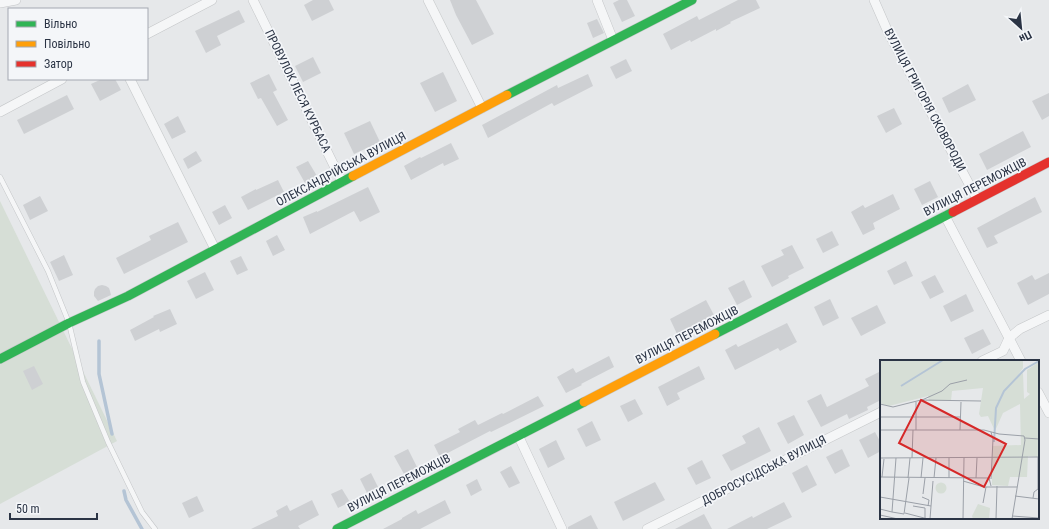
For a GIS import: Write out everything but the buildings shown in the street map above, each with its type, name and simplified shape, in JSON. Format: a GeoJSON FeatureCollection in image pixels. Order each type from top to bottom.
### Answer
{"type":"FeatureCollection","features":[{"type":"Feature","properties":{"kind":"street"},"geometry":{"type":"LineString","coordinates":[[0,3],[16,0]]}},
{"type":"Feature","properties":{"kind":"street"},"geometry":{"type":"LineString","coordinates":[[148,33],[212,0]]}},
{"type":"Feature","properties":{"kind":"street","name":"ПРОВУЛОК ЛЕСЯ КУРБАСА"},"geometry":{"type":"LineString","coordinates":[[253,0],[342,182]]}},
{"type":"Feature","properties":{"kind":"street"},"geometry":{"type":"LineString","coordinates":[[428,0],[482,108]]}},
{"type":"Feature","properties":{"kind":"street"},"geometry":{"type":"LineString","coordinates":[[597,0],[613,40]]}},
{"type":"Feature","properties":{"kind":"street","name":"ОЛЕКСАНДРІЙСЬКА ВУЛИЦЯ"},"geometry":{"type":"LineString","coordinates":[[0,359],[69,323],[128,296],[482,108],[692,0]]}},
{"type":"Feature","properties":{"kind":"street","name":"ВУЛИЦЯ ГРИГОРІЯ СКОВОРОДИ"},"geometry":{"type":"LineString","coordinates":[[874,0],[888,32],[977,199]]}},
{"type":"Feature","properties":{"kind":"street"},"geometry":{"type":"LineString","coordinates":[[0,112],[60,80]]}},
{"type":"Feature","properties":{"kind":"street"},"geometry":{"type":"LineString","coordinates":[[130,80],[215,249]]}},
{"type":"Feature","properties":{"kind":"street","name":"ВУЛИЦЯ ПЕРЕМОЖЦІВ"},"geometry":{"type":"LineString","coordinates":[[337,529],[1049,162]]}},
{"type":"Feature","properties":{"kind":"street"},"geometry":{"type":"LineString","coordinates":[[945,216],[1021,360]]}},
{"type":"Feature","properties":{"kind":"street"},"geometry":{"type":"LineString","coordinates":[[984,360],[1003,351],[1009,338],[1020,329],[1049,315]]}},
{"type":"Feature","properties":{"kind":"street"},"geometry":{"type":"LineString","coordinates":[[1039,394],[1049,413]]}},
{"type":"Feature","properties":{"kind":"street","name":"ДОБРОСУСІДСЬКА ВУЛИЦЯ"},"geometry":{"type":"LineString","coordinates":[[647,529],[880,412]]}},
{"type":"Feature","properties":{"kind":"street"},"geometry":{"type":"LineString","coordinates":[[518,435],[562,529]]}},
{"type":"Feature","properties":{"kind":"lane"},"geometry":{"type":"LineString","coordinates":[[0,177],[48,271],[69,323],[83,382],[108,442],[142,512],[155,529]]}},
{"type":"Feature","properties":{"kind":"shaded area"},"geometry":{"type":"Polygon","coordinates":[[[0,201],[117,441],[0,504],[0,201]]]}},
{"type":"Feature","properties":{"kind":"waterway"},"geometry":{"type":"LineString","coordinates":[[99,341],[99,374],[112,434]]}},
{"type":"Feature","properties":{"kind":"waterway"},"geometry":{"type":"LineString","coordinates":[[124,491],[126,500],[142,529]]}},
{"type":"Feature","properties":{"kind":"traffic: fast"},"geometry":{"type":"LineString","coordinates":[[507,95],[692,0]]}},
{"type":"Feature","properties":{"kind":"traffic: fast"},"geometry":{"type":"LineString","coordinates":[[0,359],[69,323],[128,296],[353,176]]}},
{"type":"Feature","properties":{"kind":"traffic: fast"},"geometry":{"type":"LineString","coordinates":[[715,334],[953,212]]}},
{"type":"Feature","properties":{"kind":"traffic: fast"},"geometry":{"type":"LineString","coordinates":[[337,529],[584,402]]}},
{"type":"Feature","properties":{"kind":"traffic: slow"},"geometry":{"type":"LineString","coordinates":[[353,176],[507,95]]}},
{"type":"Feature","properties":{"kind":"traffic: slow"},"geometry":{"type":"LineString","coordinates":[[584,402],[715,334]]}},
{"type":"Feature","properties":{"kind":"traffic: jam"},"geometry":{"type":"LineString","coordinates":[[953,212],[1049,162]]}}]}
